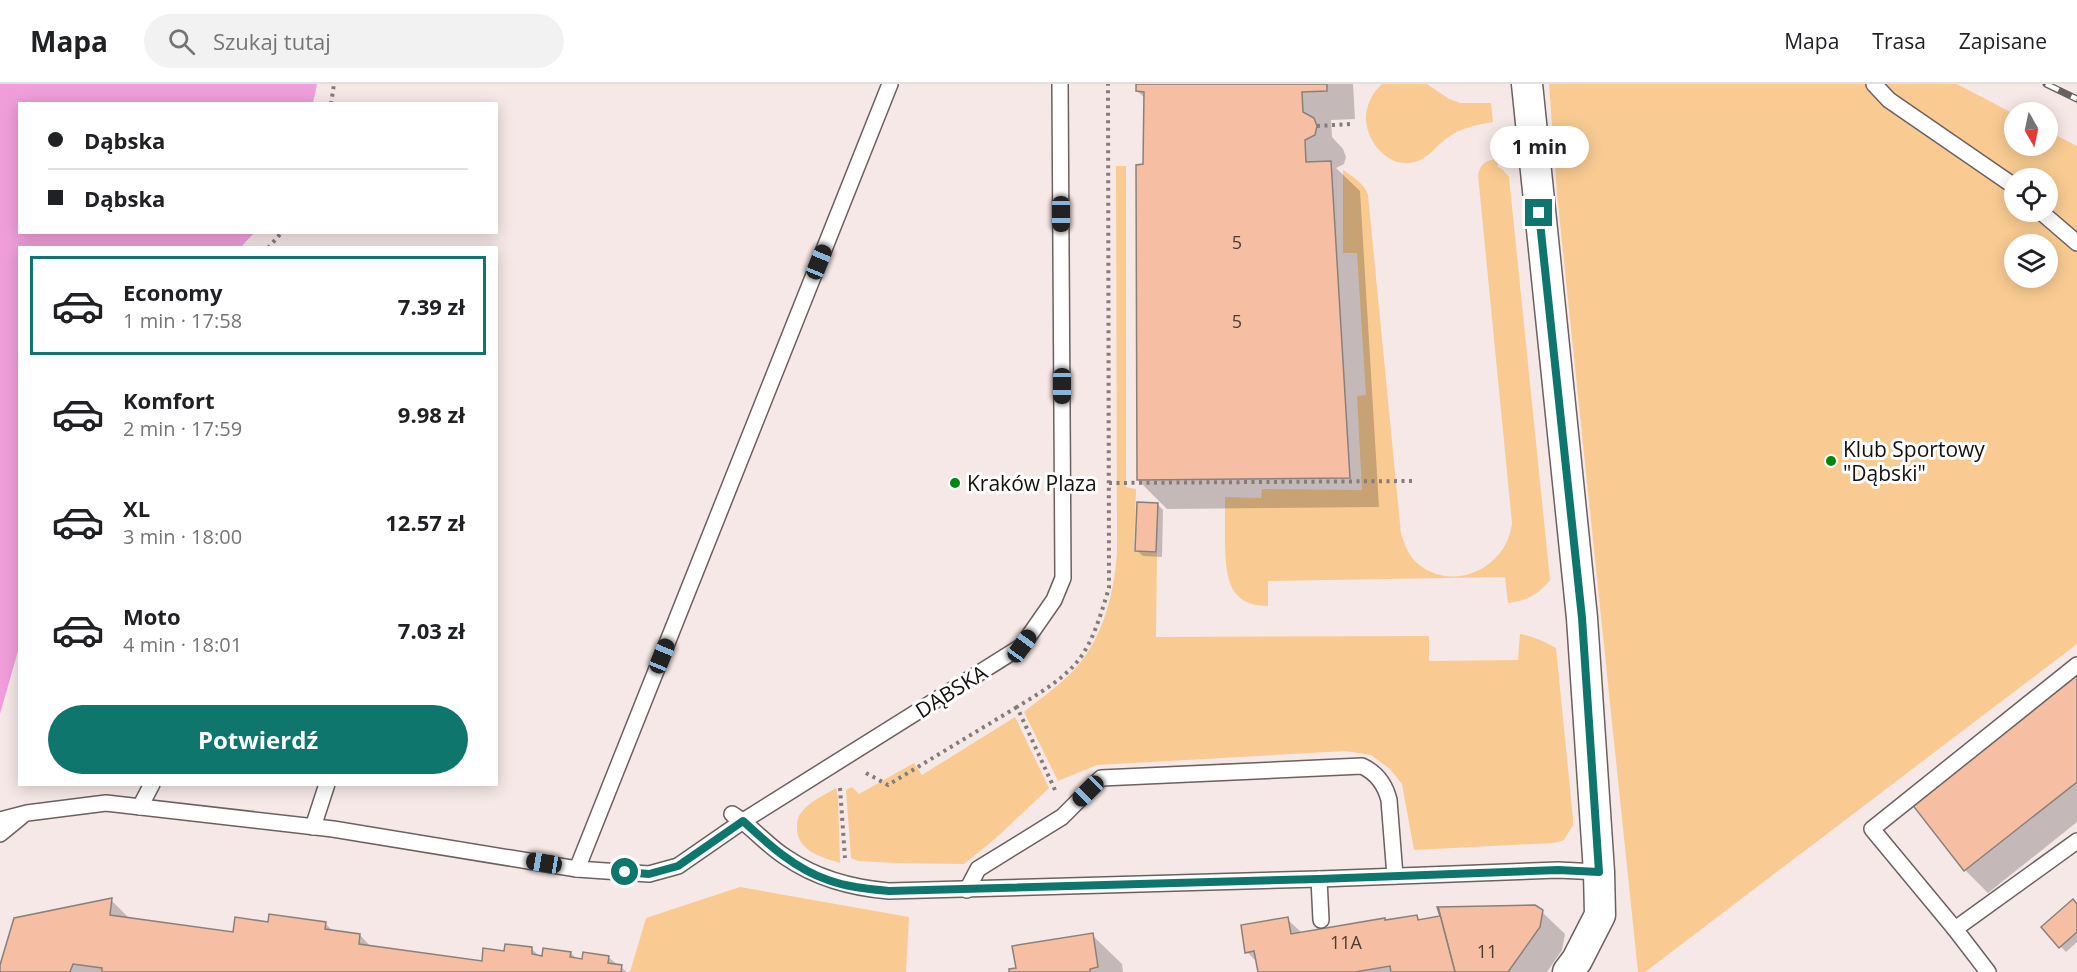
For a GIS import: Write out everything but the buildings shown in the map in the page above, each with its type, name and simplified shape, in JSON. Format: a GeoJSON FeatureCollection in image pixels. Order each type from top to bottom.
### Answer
{"type":"FeatureCollection","features":[{"type":"Feature","properties":{"kind":"street"},"geometry":{"type":"LineString","coordinates":[[1527,84],[1582,618],[1599,872],[1600,915],[1577,968]]}},
{"type":"Feature","properties":{"kind":"lane"},"geometry":{"type":"LineString","coordinates":[[577,869],[890,84]]}},
{"type":"Feature","properties":{"kind":"lane","name":"DĄBSKA"},"geometry":{"type":"LineString","coordinates":[[0,820],[27,813],[106,803],[313,827],[577,869],[649,874],[678,866],[738,817],[1022,646],[1054,600],[1063,578],[1060,84]]}},
{"type":"Feature","properties":{"kind":"lane"},"geometry":{"type":"LineString","coordinates":[[1874,84],[1888,100],[2004,177]]}},
{"type":"Feature","properties":{"kind":"lane"},"geometry":{"type":"LineString","coordinates":[[2053,222],[2077,243]]}},
{"type":"Feature","properties":{"kind":"lane"},"geometry":{"type":"LineString","coordinates":[[1988,972],[1872,829],[2077,665]]}},
{"type":"Feature","properties":{"kind":"lane"},"geometry":{"type":"LineString","coordinates":[[966,890],[978,869],[1062,817],[1101,778],[1362,766],[1372,771],[1387,789],[1395,876]]}},
{"type":"Feature","properties":{"kind":"lane"},"geometry":{"type":"LineString","coordinates":[[140,807],[151,786]]}},
{"type":"Feature","properties":{"kind":"lane"},"geometry":{"type":"LineString","coordinates":[[313,827],[326,786]]}},
{"type":"Feature","properties":{"kind":"lane"},"geometry":{"type":"LineString","coordinates":[[0,834],[27,813]]}},
{"type":"Feature","properties":{"kind":"lane"},"geometry":{"type":"LineString","coordinates":[[738,817],[786,858],[828,880],[889,891],[1558,870],[1599,872]]}},
{"type":"Feature","properties":{"kind":"lane"},"geometry":{"type":"LineString","coordinates":[[1955,929],[2077,841]]}},
{"type":"Feature","properties":{"kind":"lane"},"geometry":{"type":"LineString","coordinates":[[1319,879],[1321,920]]}},
{"type":"Feature","properties":{"kind":"path"},"geometry":{"type":"LineString","coordinates":[[331,102],[334,84]]}},
{"type":"Feature","properties":{"kind":"path"},"geometry":{"type":"LineString","coordinates":[[858,778],[866,773],[888,785],[1050,687],[1078,661],[1097,626],[1109,588],[1108,84]]}},
{"type":"Feature","properties":{"kind":"path"},"geometry":{"type":"LineString","coordinates":[[1317,126],[1351,124]]}},
{"type":"Feature","properties":{"kind":"path"},"geometry":{"type":"LineString","coordinates":[[270,246],[280,234]]}},
{"type":"Feature","properties":{"kind":"path"},"geometry":{"type":"LineString","coordinates":[[1109,483],[1413,481]]}},
{"type":"Feature","properties":{"kind":"path"},"geometry":{"type":"LineString","coordinates":[[1017,707],[1053,784],[1062,817]]}},
{"type":"Feature","properties":{"kind":"path"},"geometry":{"type":"LineString","coordinates":[[846,863],[840,787],[849,782]]}},
{"type":"Feature","properties":{"kind":"shaded area"},"geometry":{"type":"Polygon","coordinates":[[[0,84],[317,84],[313,102],[18,102],[18,234],[253,234],[242,246],[18,246],[18,651],[0,714],[0,84]]]}},
{"type":"Feature","properties":{"kind":"shaded area"},"geometry":{"type":"Polygon","coordinates":[[[1382,84],[1427,84],[1449,99],[1461,103],[1491,103],[1493,122],[1472,126],[1453,134],[1420,160],[1410,163],[1390,159],[1375,145],[1367,126],[1366,116],[1369,102],[1382,84]]]}},
{"type":"Feature","properties":{"kind":"shaded area","name":"Klub Sportowy \"Dąbski\""},"geometry":{"type":"Polygon","coordinates":[[[1549,84],[1957,84],[2004,109],[2004,156],[2058,156],[2058,136],[2077,146],[2077,644],[1645,972],[1638,972],[1557,194],[1549,84]]]}},
{"type":"Feature","properties":{"kind":"shaded area"},"geometry":{"type":"Polygon","coordinates":[[[1497,159],[1498,167],[1509,177],[1550,580],[1541,590],[1531,596],[1508,603],[1505,577],[1268,581],[1268,606],[1245,601],[1237,595],[1228,578],[1225,497],[1261,498],[1262,489],[1362,490],[1357,396],[1366,395],[1357,253],[1343,253],[1343,170],[1361,184],[1368,195],[1401,534],[1406,547],[1413,559],[1427,570],[1443,576],[1458,576],[1488,565],[1508,540],[1512,523],[1478,175],[1484,163],[1497,159]]]}},
{"type":"Feature","properties":{"kind":"shaded area"},"geometry":{"type":"Polygon","coordinates":[[[1116,166],[1126,166],[1126,487],[1136,489],[1134,552],[1157,553],[1156,637],[1429,636],[1429,661],[1518,660],[1520,634],[1547,643],[1556,648],[1573,819],[1573,825],[1564,840],[1553,843],[1414,850],[1402,784],[1390,769],[1371,755],[1346,751],[1097,765],[1058,781],[1024,712],[1067,677],[1080,663],[1096,638],[1111,597],[1117,553],[1116,166]]]}},
{"type":"Feature","properties":{"kind":"shaded area"},"geometry":{"type":"Polygon","coordinates":[[[1015,717],[1049,788],[996,838],[964,864],[858,861],[851,858],[846,790],[852,787],[859,794],[914,763],[922,775],[1015,717]]]}},
{"type":"Feature","properties":{"kind":"shaded area"},"geometry":{"type":"Polygon","coordinates":[[[836,788],[840,863],[811,852],[805,847],[798,835],[797,826],[798,817],[804,809],[836,788]]]}},
{"type":"Feature","properties":{"kind":"shaded area"},"geometry":{"type":"Polygon","coordinates":[[[740,887],[909,917],[906,972],[630,972],[646,918],[740,887]]]}},
{"type":"Feature","properties":{"kind":"railway"},"geometry":{"type":"LineString","coordinates":[[2046,84],[2077,99]]}},
{"type":"Feature","properties":{"kind":"place","name":"Klub Sportowy \"Dąbski\""},"geometry":{"type":"Point","coordinates":[1831,461]}},
{"type":"Feature","properties":{"kind":"place","name":"Kraków Plaza"},"geometry":{"type":"Point","coordinates":[955,483]}},
{"type":"Feature","properties":{"kind":"route"},"geometry":{"type":"LineString","coordinates":[[625,872],[649,874],[678,866],[743,821],[786,858],[828,880],[889,891],[1558,870],[1599,872],[1582,618],[1539,213]]}}]}
